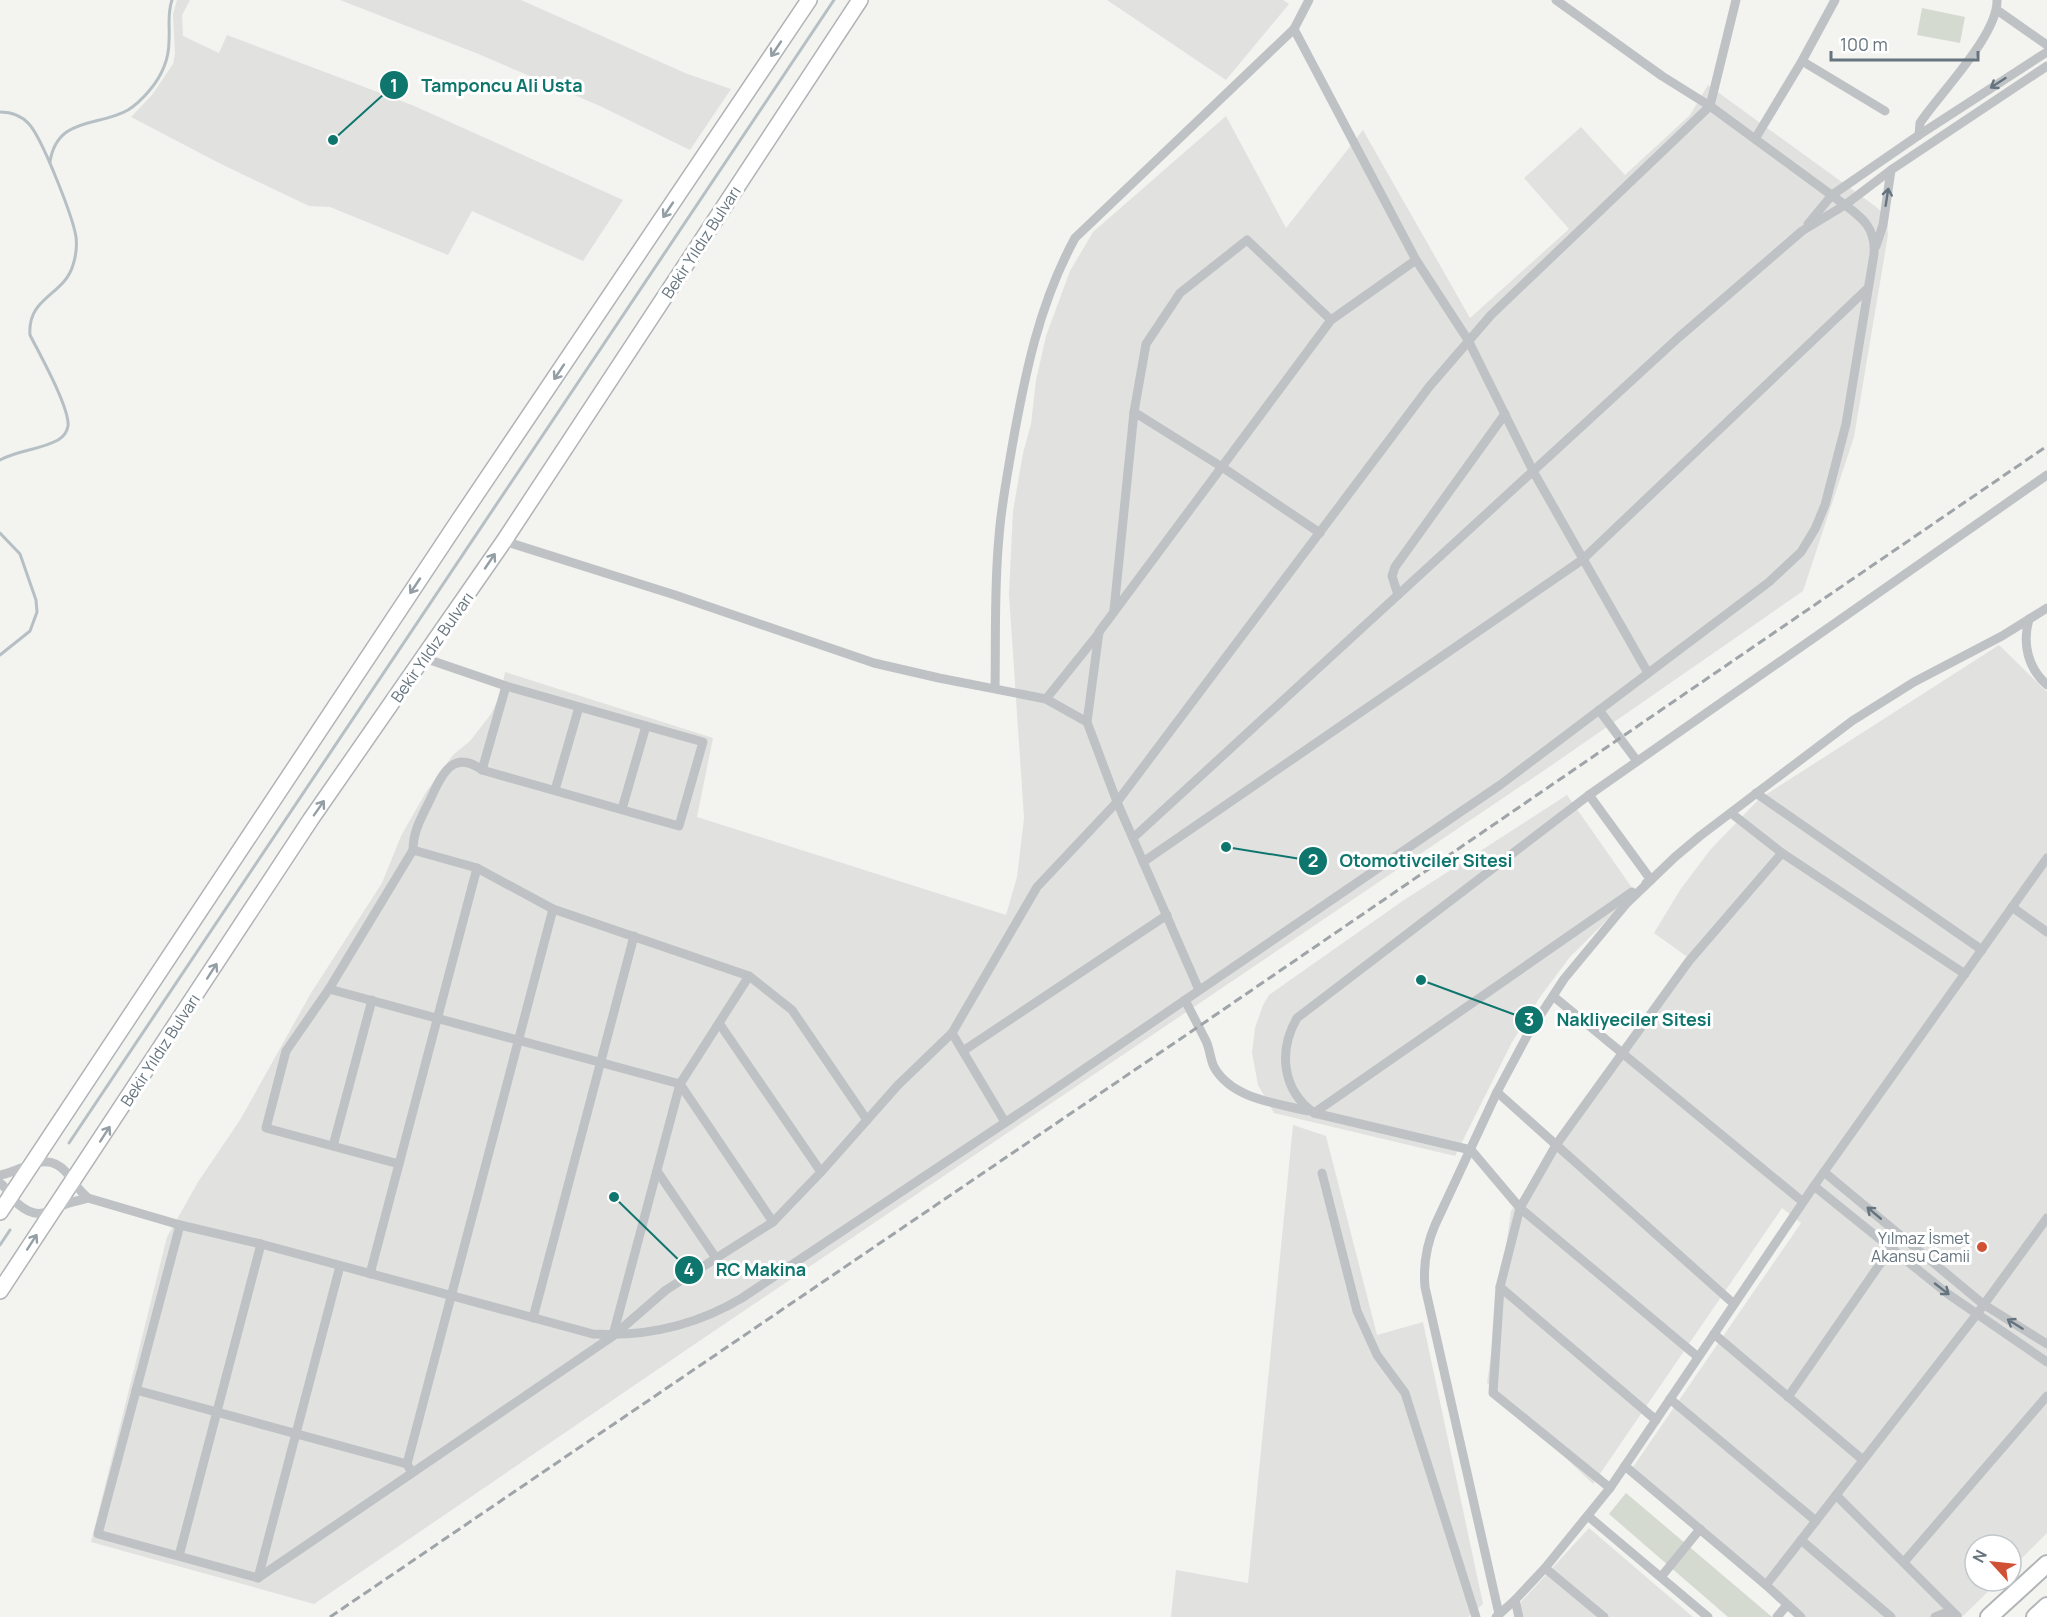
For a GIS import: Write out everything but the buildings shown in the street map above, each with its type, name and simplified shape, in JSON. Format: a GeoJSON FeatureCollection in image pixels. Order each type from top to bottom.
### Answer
{"type":"FeatureCollection","features":[{"type":"Feature","properties":{"kind":"highway"},"geometry":{"type":"LineString","coordinates":[[1989,1617],[2047,1564]]}},
{"type":"Feature","properties":{"kind":"highway"},"geometry":{"type":"LineString","coordinates":[[2034,1617],[2047,1606]]}},
{"type":"Feature","properties":{"kind":"main road"},"geometry":{"type":"LineString","coordinates":[[0,1212],[448,536],[809,0]]}},
{"type":"Feature","properties":{"kind":"main road","name":"Bekir Yıldız Bulvarı"},"geometry":{"type":"LineString","coordinates":[[0,1291],[311,819],[504,541],[860,0]]}},
{"type":"Feature","properties":{"kind":"street"},"geometry":{"type":"LineString","coordinates":[[995,688],[999,537],[1006,483],[1030,356],[1046,301],[1059,268],[1075,238],[1294,29],[1310,0]]}},
{"type":"Feature","properties":{"kind":"street"},"geometry":{"type":"LineString","coordinates":[[1556,0],[1710,106],[1862,217],[1874,239],[1874,254]]}},
{"type":"Feature","properties":{"kind":"street"},"geometry":{"type":"LineString","coordinates":[[180,1225],[98,1534],[258,1578],[613,1336],[666,1290],[773,1222],[898,1085],[952,1032],[1037,887],[1117,802],[1429,387],[1468,340],[1491,315],[1710,106],[1737,0]]}},
{"type":"Feature","properties":{"kind":"street"},"geometry":{"type":"LineString","coordinates":[[1755,139],[1802,61],[1834,0]]}},
{"type":"Feature","properties":{"kind":"street"},"geometry":{"type":"LineString","coordinates":[[1919,135],[1920,123],[1977,46],[1997,5],[2047,45]]}},
{"type":"Feature","properties":{"kind":"street"},"geometry":{"type":"LineString","coordinates":[[1294,29],[1416,260],[1468,340],[1533,471],[1648,673]]}},
{"type":"Feature","properties":{"kind":"street"},"geometry":{"type":"LineString","coordinates":[[1802,231],[1832,195],[2047,52]]}},
{"type":"Feature","properties":{"kind":"street"},"geometry":{"type":"LineString","coordinates":[[1802,61],[1885,111]]}},
{"type":"Feature","properties":{"kind":"street"},"geometry":{"type":"LineString","coordinates":[[1133,838],[1678,338],[1802,231],[2047,66]]}},
{"type":"Feature","properties":{"kind":"street"},"geometry":{"type":"LineString","coordinates":[[0,1175],[42,1160],[52,1162],[62,1168],[78,1191],[88,1198],[180,1225],[592,1335],[640,1334],[676,1328],[727,1308],[1500,785],[1781,573],[1809,540],[1825,505],[1846,424],[1874,254],[1883,225],[1892,171]]}},
{"type":"Feature","properties":{"kind":"street"},"geometry":{"type":"LineString","coordinates":[[1114,612],[1134,412],[1146,344],[1180,293],[1247,240],[1331,320]]}},
{"type":"Feature","properties":{"kind":"street"},"geometry":{"type":"LineString","coordinates":[[1046,699],[1099,632],[1331,320],[1416,260]]}},
{"type":"Feature","properties":{"kind":"street"},"geometry":{"type":"LineString","coordinates":[[1143,862],[1582,560],[1868,288]]}},
{"type":"Feature","properties":{"kind":"street"},"geometry":{"type":"LineString","coordinates":[[1134,412],[1222,467],[1320,533]]}},
{"type":"Feature","properties":{"kind":"street"},"geometry":{"type":"LineString","coordinates":[[1398,595],[1392,576],[1395,567],[1505,414]]}},
{"type":"Feature","properties":{"kind":"street"},"geometry":{"type":"LineString","coordinates":[[1313,1113],[1294,1094],[1286,1069],[1287,1042],[1296,1018],[1589,795],[2047,475]]}},
{"type":"Feature","properties":{"kind":"street"},"geometry":{"type":"LineString","coordinates":[[504,541],[665,592],[874,663],[1046,699],[1087,722]]}},
{"type":"Feature","properties":{"kind":"street"},"geometry":{"type":"LineString","coordinates":[[2047,608],[2002,636],[1943,666],[1883,701],[1830,737],[1700,836],[1651,880],[1605,927],[1553,996],[1528,1034],[1497,1092],[1431,1235],[1424,1276],[1497,1616],[1545,1568],[1610,1488],[1814,1186],[2047,858]]}},
{"type":"Feature","properties":{"kind":"street"},"geometry":{"type":"LineString","coordinates":[[2029,620],[2026,636],[2027,652],[2037,674],[2047,685]]}},
{"type":"Feature","properties":{"kind":"street"},"geometry":{"type":"LineString","coordinates":[[1099,632],[1087,722],[1117,802],[1199,990]]}},
{"type":"Feature","properties":{"kind":"street"},"geometry":{"type":"LineString","coordinates":[[399,1164],[266,1128],[286,1051],[328,989],[413,850],[413,835],[445,770],[454,764],[466,762],[482,770],[679,826],[703,742],[506,686],[424,658]]}},
{"type":"Feature","properties":{"kind":"street"},"geometry":{"type":"LineString","coordinates":[[482,770],[506,686]]}},
{"type":"Feature","properties":{"kind":"street"},"geometry":{"type":"LineString","coordinates":[[555,790],[579,706]]}},
{"type":"Feature","properties":{"kind":"street"},"geometry":{"type":"LineString","coordinates":[[1599,710],[1637,761]]}},
{"type":"Feature","properties":{"kind":"street"},"geometry":{"type":"LineString","coordinates":[[622,809],[646,726]]}},
{"type":"Feature","properties":{"kind":"street"},"geometry":{"type":"LineString","coordinates":[[1756,793],[1982,950]]}},
{"type":"Feature","properties":{"kind":"street"},"geometry":{"type":"LineString","coordinates":[[1589,795],[1651,880]]}},
{"type":"Feature","properties":{"kind":"street"},"geometry":{"type":"LineString","coordinates":[[1731,813],[1782,853],[1965,974]]}},
{"type":"Feature","properties":{"kind":"street"},"geometry":{"type":"LineString","coordinates":[[413,850],[477,868],[553,909],[749,976],[792,1010],[867,1120]]}},
{"type":"Feature","properties":{"kind":"street"},"geometry":{"type":"LineString","coordinates":[[1610,1488],[1493,1393],[1500,1287],[1520,1208],[1556,1145],[1689,961],[1782,853]]}},
{"type":"Feature","properties":{"kind":"street"},"geometry":{"type":"LineString","coordinates":[[370,1274],[477,868]]}},
{"type":"Feature","properties":{"kind":"street"},"geometry":{"type":"LineString","coordinates":[[1313,1113],[1651,880]]}},
{"type":"Feature","properties":{"kind":"street"},"geometry":{"type":"LineString","coordinates":[[2012,907],[2047,932]]}},
{"type":"Feature","properties":{"kind":"street"},"geometry":{"type":"LineString","coordinates":[[412,1473],[407,1464],[553,909]]}},
{"type":"Feature","properties":{"kind":"street"},"geometry":{"type":"LineString","coordinates":[[963,1051],[1167,915]]}},
{"type":"Feature","properties":{"kind":"street"},"geometry":{"type":"LineString","coordinates":[[533,1318],[634,936]]}},
{"type":"Feature","properties":{"kind":"street"},"geometry":{"type":"LineString","coordinates":[[613,1336],[680,1084],[749,976]]}},
{"type":"Feature","properties":{"kind":"street"},"geometry":{"type":"LineString","coordinates":[[328,989],[680,1084],[773,1222]]}},
{"type":"Feature","properties":{"kind":"street"},"geometry":{"type":"LineString","coordinates":[[1553,996],[1803,1202]]}},
{"type":"Feature","properties":{"kind":"street"},"geometry":{"type":"LineString","coordinates":[[333,1146],[372,1000]]}},
{"type":"Feature","properties":{"kind":"street"},"geometry":{"type":"LineString","coordinates":[[1185,1000],[1208,1044],[1214,1067],[1228,1084],[1253,1097],[1471,1150],[1520,1208],[1698,1357]]}},
{"type":"Feature","properties":{"kind":"street"},"geometry":{"type":"LineString","coordinates":[[719,1023],[821,1172]]}},
{"type":"Feature","properties":{"kind":"street"},"geometry":{"type":"LineString","coordinates":[[952,1032],[1005,1122]]}},
{"type":"Feature","properties":{"kind":"street"},"geometry":{"type":"LineString","coordinates":[[1497,1092],[1734,1304]]}},
{"type":"Feature","properties":{"kind":"street"},"geometry":{"type":"LineString","coordinates":[[657,1171],[716,1258]]}},
{"type":"Feature","properties":{"kind":"street"},"geometry":{"type":"LineString","coordinates":[[1824,1172],[1983,1304],[2047,1344]]}},
{"type":"Feature","properties":{"kind":"street"},"geometry":{"type":"LineString","coordinates":[[1322,1173],[1357,1311],[1377,1355],[1405,1393],[1476,1617]]}},
{"type":"Feature","properties":{"kind":"street"},"geometry":{"type":"LineString","coordinates":[[0,1182],[10,1196],[32,1213],[41,1214],[53,1211],[69,1203],[88,1198]]}},
{"type":"Feature","properties":{"kind":"street"},"geometry":{"type":"LineString","coordinates":[[1814,1186],[1948,1294],[2047,1362]]}},
{"type":"Feature","properties":{"kind":"street"},"geometry":{"type":"LineString","coordinates":[[1766,1585],[1977,1314],[2047,1218]]}},
{"type":"Feature","properties":{"kind":"street"},"geometry":{"type":"LineString","coordinates":[[1788,1397],[1891,1248],[1902,1237]]}},
{"type":"Feature","properties":{"kind":"street"},"geometry":{"type":"LineString","coordinates":[[179,1556],[261,1245]]}},
{"type":"Feature","properties":{"kind":"street"},"geometry":{"type":"LineString","coordinates":[[258,1578],[340,1266]]}},
{"type":"Feature","properties":{"kind":"street"},"geometry":{"type":"LineString","coordinates":[[1500,1287],[1656,1420]]}},
{"type":"Feature","properties":{"kind":"street"},"geometry":{"type":"LineString","coordinates":[[1714,1334],[1863,1460]]}},
{"type":"Feature","properties":{"kind":"street"},"geometry":{"type":"LineString","coordinates":[[136,1390],[407,1464]]}},
{"type":"Feature","properties":{"kind":"street"},"geometry":{"type":"LineString","coordinates":[[1904,1562],[2047,1396]]}},
{"type":"Feature","properties":{"kind":"street"},"geometry":{"type":"LineString","coordinates":[[1670,1400],[1816,1521]]}},
{"type":"Feature","properties":{"kind":"street"},"geometry":{"type":"LineString","coordinates":[[1625,1466],[1801,1617]]}},
{"type":"Feature","properties":{"kind":"street"},"geometry":{"type":"LineString","coordinates":[[1836,1495],[1958,1616]]}},
{"type":"Feature","properties":{"kind":"street"},"geometry":{"type":"LineString","coordinates":[[1588,1516],[1708,1617]]}},
{"type":"Feature","properties":{"kind":"street"},"geometry":{"type":"LineString","coordinates":[[1660,1577],[1700,1529]]}},
{"type":"Feature","properties":{"kind":"street"},"geometry":{"type":"LineString","coordinates":[[1801,1540],[1892,1617]]}},
{"type":"Feature","properties":{"kind":"street"},"geometry":{"type":"LineString","coordinates":[[1545,1568],[1604,1617]]}},
{"type":"Feature","properties":{"kind":"street"},"geometry":{"type":"LineString","coordinates":[[1515,1600],[1519,1617]]}},
{"type":"Feature","properties":{"kind":"street"},"geometry":{"type":"LineString","coordinates":[[1777,1617],[1787,1605]]}},
{"type":"Feature","properties":{"kind":"street"},"geometry":{"type":"LineString","coordinates":[[1935,1617],[1945,1613],[1958,1616]]}},
{"type":"Feature","properties":{"kind":"shaded area"},"geometry":{"type":"Polygon","coordinates":[[[177,0],[190,0],[182,15],[183,36],[219,53],[227,35],[412,105],[623,200],[583,261],[472,211],[448,255],[330,207],[309,206],[131,117],[152,95],[173,64],[175,54],[173,14],[177,0]]]}},
{"type":"Feature","properties":{"kind":"shaded area"},"geometry":{"type":"Polygon","coordinates":[[[340,0],[521,0],[685,73],[731,89],[690,150],[600,106],[476,53],[340,0]]]}},
{"type":"Feature","properties":{"kind":"shaded area"},"geometry":{"type":"Polygon","coordinates":[[[1107,0],[1283,0],[1289,4],[1226,80],[1107,0]]]}},
{"type":"Feature","properties":{"kind":"shaded area"},"geometry":{"type":"Polygon","coordinates":[[[1922,8],[1965,17],[1960,43],[1917,35],[1922,8]]]}},
{"type":"Feature","properties":{"kind":"shaded area"},"geometry":{"type":"Polygon","coordinates":[[[1708,85],[1875,206],[1883,213],[1887,223],[1888,235],[1854,437],[1803,591],[1552,765],[314,1604],[91,1542],[167,1237],[198,1182],[240,1120],[311,993],[382,883],[401,836],[426,792],[453,755],[470,741],[491,714],[501,693],[505,672],[713,738],[697,817],[1006,915],[1017,877],[1024,818],[1009,594],[1013,511],[1046,336],[1070,271],[1093,232],[1226,116],[1286,228],[1363,130],[1470,318],[1569,229],[1524,178],[1581,127],[1625,175],[1690,115],[1708,85]]]}},
{"type":"Feature","properties":{"kind":"shaded area"},"geometry":{"type":"Polygon","coordinates":[[[1999,645],[2047,692],[2047,1533],[2023,1557],[2023,1533],[1963,1533],[1963,1593],[1987,1593],[1962,1617],[1806,1617],[1633,1467],[1801,1223],[1782,1208],[1593,1484],[1487,1383],[1511,1211],[1693,961],[1654,933],[1680,890],[1710,850],[1759,799],[1999,645]]]}},
{"type":"Feature","properties":{"kind":"shaded area"},"geometry":{"type":"Polygon","coordinates":[[[1567,795],[1635,892],[1570,957],[1540,997],[1511,1044],[1455,1156],[1274,1113],[1258,1085],[1252,1053],[1255,1028],[1269,995],[1404,900],[1567,795]]]}},
{"type":"Feature","properties":{"kind":"shaded area"},"geometry":{"type":"Polygon","coordinates":[[[1293,1125],[1326,1136],[1377,1335],[1423,1322],[1483,1604],[1468,1617],[1171,1617],[1176,1570],[1248,1583],[1293,1125]]]}},
{"type":"Feature","properties":{"kind":"shaded area"},"geometry":{"type":"Polygon","coordinates":[[[1626,1493],[1772,1617],[1728,1617],[1609,1514],[1626,1493]]]}},
{"type":"Feature","properties":{"kind":"shaded area"},"geometry":{"type":"Polygon","coordinates":[[[1589,1528],[1693,1617],[1524,1617],[1520,1603],[1589,1528]]]}},
{"type":"Feature","properties":{"kind":"waterway"},"geometry":{"type":"LineString","coordinates":[[50,162],[54,147],[70,130],[128,110],[153,86],[161,74],[168,55],[169,15],[172,0]]}},
{"type":"Feature","properties":{"kind":"waterway"},"geometry":{"type":"LineString","coordinates":[[69,1143],[834,0]]}},
{"type":"Feature","properties":{"kind":"waterway"},"geometry":{"type":"LineString","coordinates":[[0,112],[19,116],[35,132],[63,196],[76,237],[76,255],[68,275],[34,312],[30,335],[64,407],[68,426],[66,432],[58,440],[44,446],[0,460]]}},
{"type":"Feature","properties":{"kind":"waterway"},"geometry":{"type":"LineString","coordinates":[[0,533],[20,554],[36,600],[37,612],[30,631],[0,655]]}},
{"type":"Feature","properties":{"kind":"waterway"},"geometry":{"type":"LineString","coordinates":[[0,1245],[10,1230]]}},
{"type":"Feature","properties":{"kind":"railway"},"geometry":{"type":"LineString","coordinates":[[330,1617],[2047,446]]}},
{"type":"Feature","properties":{"kind":"place","name":"Tamponcu Ali Usta"},"geometry":{"type":"Point","coordinates":[333,140]}},
{"type":"Feature","properties":{"kind":"place","name":"Otomotivciler Sitesi"},"geometry":{"type":"Point","coordinates":[1226,847]}},
{"type":"Feature","properties":{"kind":"place","name":"Nakliyeciler Sitesi"},"geometry":{"type":"Point","coordinates":[1421,980]}},
{"type":"Feature","properties":{"kind":"place","name":"RC Makina"},"geometry":{"type":"Point","coordinates":[614,1197]}},
{"type":"Feature","properties":{"kind":"place","name":"Yılmaz İsmet Akansu Camii"},"geometry":{"type":"Point","coordinates":[1982,1247]}}]}
